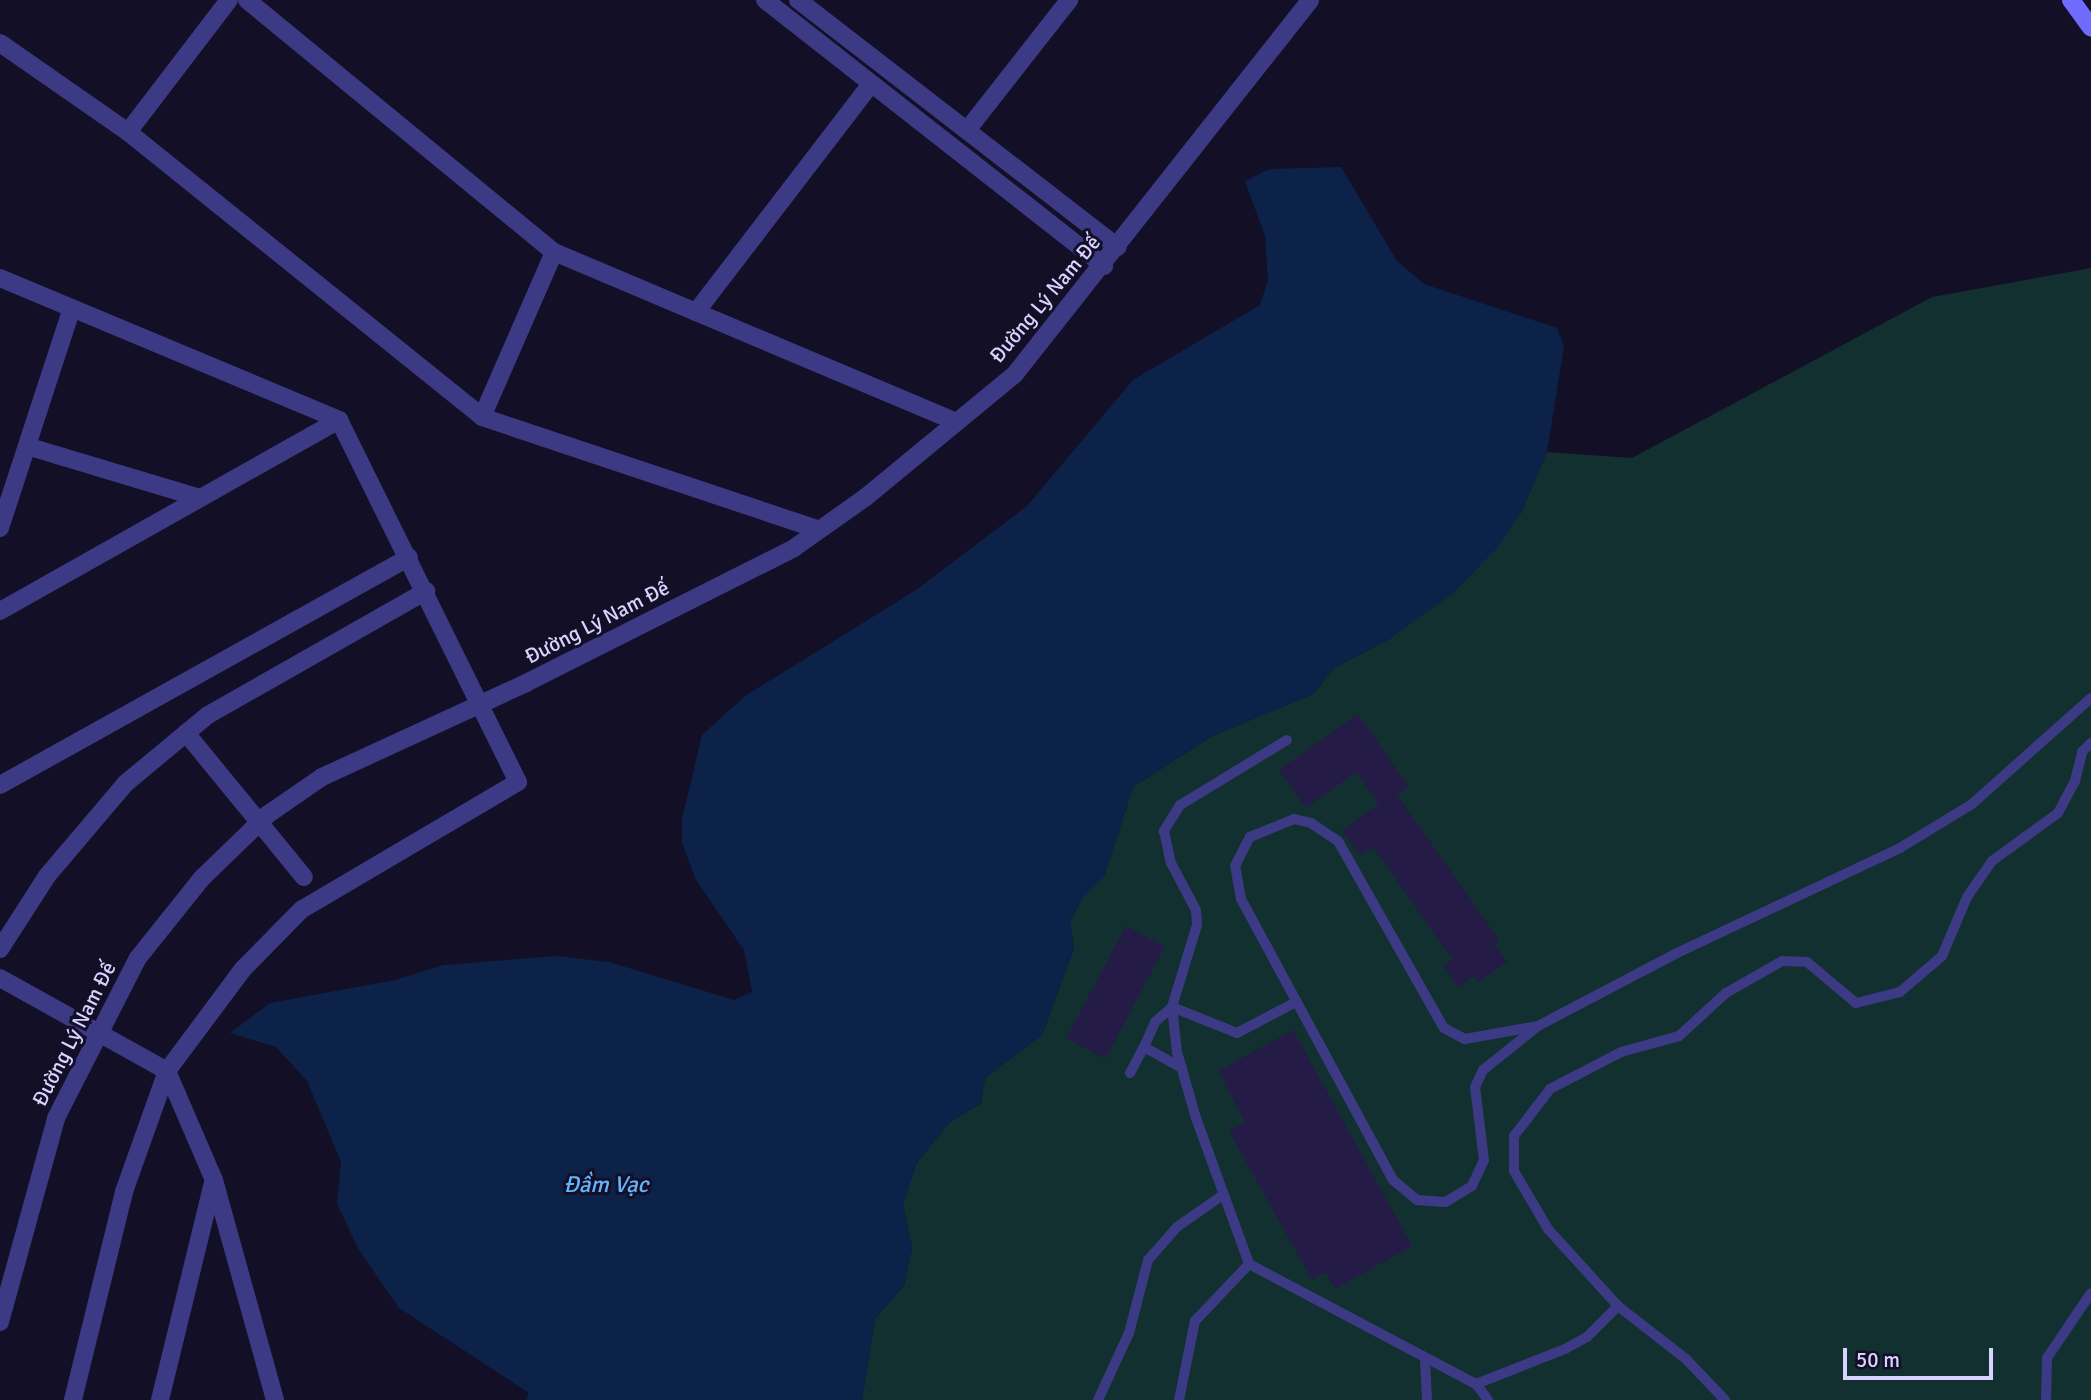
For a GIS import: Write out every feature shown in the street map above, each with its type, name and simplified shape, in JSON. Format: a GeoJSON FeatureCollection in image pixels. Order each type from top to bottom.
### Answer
{"type":"FeatureCollection","features":[{"type":"Feature","properties":{"kind":"main road"},"geometry":{"type":"LineString","coordinates":[[2071,0],[2091,28]]}},
{"type":"Feature","properties":{"kind":"street"},"geometry":{"type":"LineString","coordinates":[[128,132],[229,0]]}},
{"type":"Feature","properties":{"kind":"street"},"geometry":{"type":"LineString","coordinates":[[247,0],[554,252],[957,422]]}},
{"type":"Feature","properties":{"kind":"street"},"geometry":{"type":"LineString","coordinates":[[765,0],[1104,266]]}},
{"type":"Feature","properties":{"kind":"street"},"geometry":{"type":"LineString","coordinates":[[798,0],[1118,247]]}},
{"type":"Feature","properties":{"kind":"street"},"geometry":{"type":"LineString","coordinates":[[968,129],[1069,0]]}},
{"type":"Feature","properties":{"kind":"street","name":"Đường Lý Nam Đế"},"geometry":{"type":"LineString","coordinates":[[0,1322],[56,1118],[97,1030],[138,958],[201,879],[258,824],[322,777],[483,702],[794,548],[957,422],[1015,374],[1104,266],[1310,0]]}},
{"type":"Feature","properties":{"kind":"street"},"geometry":{"type":"LineString","coordinates":[[0,43],[128,132],[482,417],[819,530]]}},
{"type":"Feature","properties":{"kind":"street"},"geometry":{"type":"LineString","coordinates":[[695,312],[871,84]]}},
{"type":"Feature","properties":{"kind":"street"},"geometry":{"type":"LineString","coordinates":[[482,417],[554,252]]}},
{"type":"Feature","properties":{"kind":"street"},"geometry":{"type":"LineString","coordinates":[[0,278],[339,420],[517,771],[515,787],[302,909],[243,969],[167,1071],[124,1192],[73,1400]]}},
{"type":"Feature","properties":{"kind":"street"},"geometry":{"type":"LineString","coordinates":[[0,528],[30,447],[72,308]]}},
{"type":"Feature","properties":{"kind":"street"},"geometry":{"type":"LineString","coordinates":[[0,611],[339,420]]}},
{"type":"Feature","properties":{"kind":"street"},"geometry":{"type":"LineString","coordinates":[[30,447],[200,498]]}},
{"type":"Feature","properties":{"kind":"street"},"geometry":{"type":"LineString","coordinates":[[0,785],[409,557]]}},
{"type":"Feature","properties":{"kind":"street"},"geometry":{"type":"LineString","coordinates":[[0,949],[47,876],[126,783],[186,733],[426,591]]}},
{"type":"Feature","properties":{"kind":"street"},"geometry":{"type":"LineString","coordinates":[[186,733],[304,877]]}},
{"type":"Feature","properties":{"kind":"street"},"geometry":{"type":"LineString","coordinates":[[0,978],[167,1071],[214,1180],[275,1400]]}},
{"type":"Feature","properties":{"kind":"street"},"geometry":{"type":"LineString","coordinates":[[160,1400],[214,1180]]}},
{"type":"Feature","properties":{"kind":"lane"},"geometry":{"type":"LineString","coordinates":[[1538,1026],[1465,1039],[1444,1028],[1338,841],[1311,822],[1294,819],[1250,837],[1234,880],[1296,1002],[1393,1181],[1405,1193],[1431,1203],[1461,1195],[1480,1175],[1484,1160],[1475,1087],[1483,1070],[1538,1026],[1676,953],[1900,848],[1972,804],[2091,698]]}},
{"type":"Feature","properties":{"kind":"lane"},"geometry":{"type":"LineString","coordinates":[[1287,740],[1210,785],[1168,819],[1165,845],[1196,910],[1197,925],[1172,1007],[1182,1068],[1220,1197],[1249,1264],[1476,1384],[1488,1400]]}},
{"type":"Feature","properties":{"kind":"lane"},"geometry":{"type":"LineString","coordinates":[[1725,1400],[1686,1359],[1618,1306],[1548,1229],[1514,1171],[1514,1136],[1540,1098],[1621,1052],[1679,1036],[1726,993],[1782,961],[1807,962],[1856,1003],[1900,992],[1942,956],[1967,897],[1993,861],[2058,813],[2082,752],[2091,743]]}},
{"type":"Feature","properties":{"kind":"lane"},"geometry":{"type":"LineString","coordinates":[[1172,1007],[1237,1033],[1296,1002]]}},
{"type":"Feature","properties":{"kind":"lane"},"geometry":{"type":"LineString","coordinates":[[1130,1073],[1155,1022],[1172,1007]]}},
{"type":"Feature","properties":{"kind":"lane"},"geometry":{"type":"LineString","coordinates":[[1144,1047],[1182,1068]]}},
{"type":"Feature","properties":{"kind":"lane"},"geometry":{"type":"LineString","coordinates":[[1098,1400],[1129,1332],[1148,1260],[1177,1227],[1220,1197]]}},
{"type":"Feature","properties":{"kind":"lane"},"geometry":{"type":"LineString","coordinates":[[1179,1400],[1195,1321],[1249,1264]]}},
{"type":"Feature","properties":{"kind":"lane"},"geometry":{"type":"LineString","coordinates":[[2046,1400],[2047,1358],[2091,1293]]}},
{"type":"Feature","properties":{"kind":"lane"},"geometry":{"type":"LineString","coordinates":[[1476,1384],[1565,1349],[1587,1337],[1618,1306]]}},
{"type":"Feature","properties":{"kind":"lane"},"geometry":{"type":"LineString","coordinates":[[1425,1359],[1427,1400]]}},
{"type":"Feature","properties":{"kind":"green space"},"geometry":{"type":"Polygon","coordinates":[[[2091,268],[2091,1400],[862,1400],[875,1319],[904,1285],[912,1248],[903,1205],[916,1164],[949,1123],[981,1103],[985,1078],[1042,1035],[1074,948],[1070,922],[1082,898],[1104,876],[1133,787],[1212,736],[1313,694],[1334,668],[1391,638],[1521,513],[1547,452],[1632,458],[1932,297],[2091,268]]]}},
{"type":"Feature","properties":{"kind":"water","name":"Đầm Vạc"},"geometry":{"type":"Polygon","coordinates":[[[1341,167],[1397,261],[1424,284],[1557,328],[1564,346],[1547,452],[1521,513],[1498,547],[1452,594],[1391,638],[1334,668],[1313,694],[1212,736],[1133,787],[1104,876],[1082,898],[1070,922],[1074,948],[1042,1035],[985,1078],[981,1103],[949,1123],[916,1164],[903,1205],[912,1248],[904,1285],[875,1319],[862,1400],[526,1400],[529,1393],[399,1308],[359,1250],[337,1204],[341,1162],[307,1081],[276,1047],[230,1033],[270,1003],[395,980],[443,965],[556,956],[609,962],[734,1000],[752,992],[744,950],[696,880],[682,843],[682,819],[702,735],[745,696],[916,590],[1027,506],[1133,380],[1260,305],[1268,280],[1265,236],[1245,181],[1270,169],[1341,167]]]}},
{"type":"Feature","properties":{"kind":"building"},"geometry":{"type":"Polygon","coordinates":[[[1358,714],[1409,787],[1397,795],[1499,940],[1494,943],[1507,962],[1478,982],[1474,976],[1458,987],[1443,965],[1452,959],[1373,847],[1360,855],[1342,830],[1379,804],[1356,772],[1306,808],[1279,770],[1358,714]]]}},
{"type":"Feature","properties":{"kind":"building"},"geometry":{"type":"Polygon","coordinates":[[[1126,926],[1165,947],[1105,1059],[1066,1038],[1126,926]]]}},
{"type":"Feature","properties":{"kind":"building"},"geometry":{"type":"Polygon","coordinates":[[[1293,1030],[1412,1246],[1335,1289],[1326,1272],[1312,1280],[1229,1131],[1245,1122],[1218,1071],[1293,1030]]]}}]}
